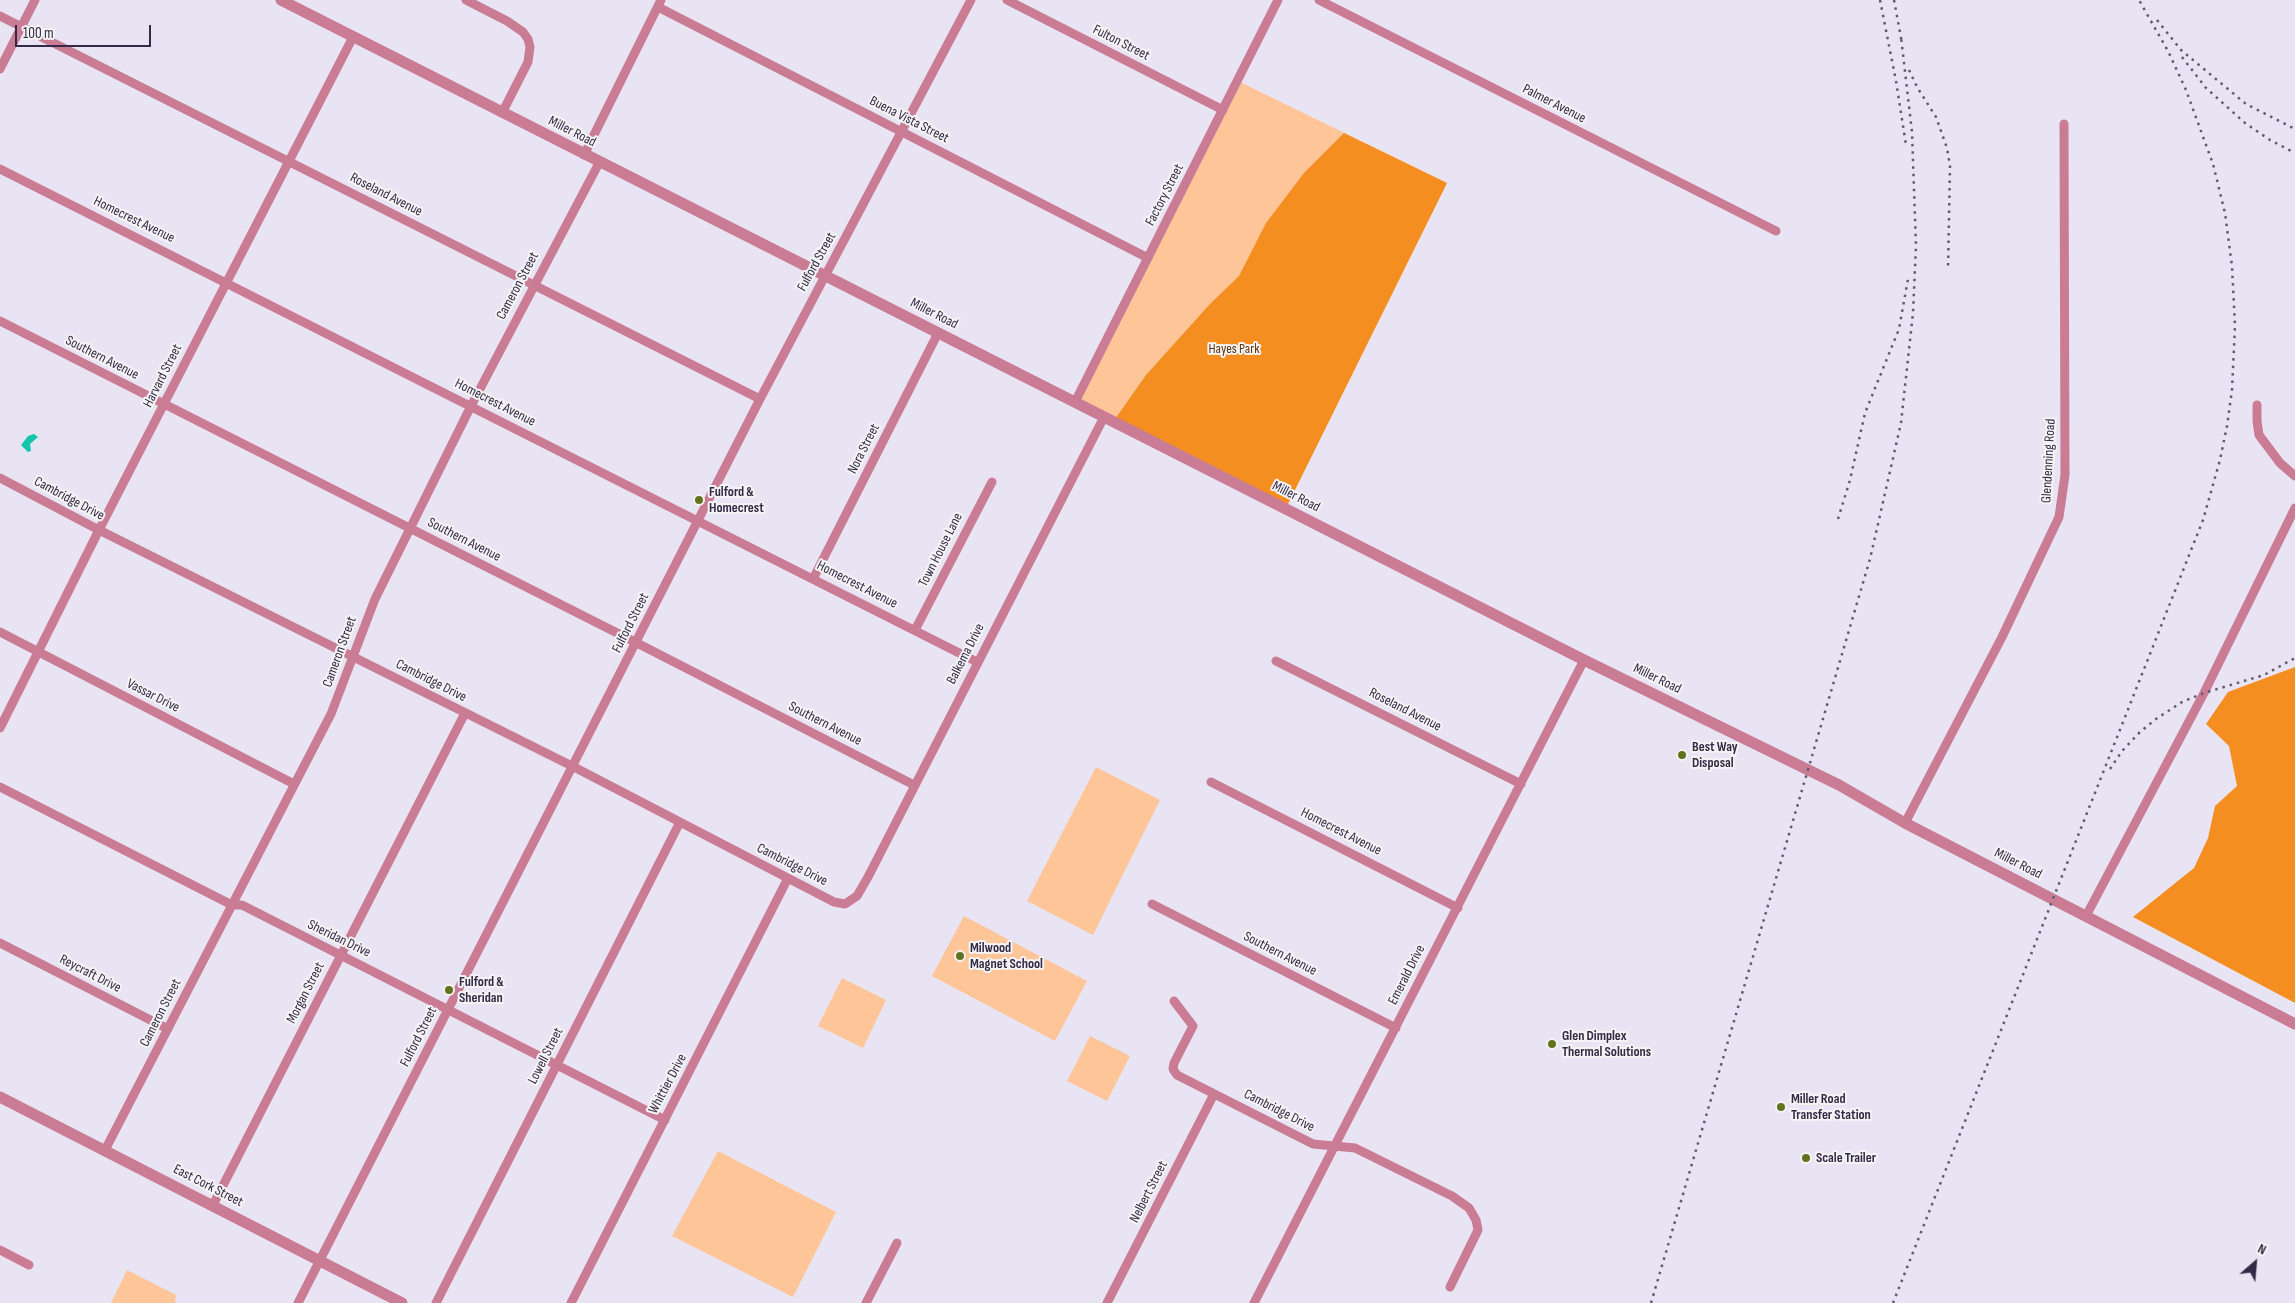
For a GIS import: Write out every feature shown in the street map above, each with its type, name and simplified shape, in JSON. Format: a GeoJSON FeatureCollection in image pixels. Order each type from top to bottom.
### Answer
{"type":"FeatureCollection","features":[{"type":"Feature","properties":{"kind":"street"},"geometry":{"type":"LineString","coordinates":[[0,69],[35,0]]}},
{"type":"Feature","properties":{"kind":"street","name":"Miller Road"},"geometry":{"type":"LineString","coordinates":[[281,0],[599,163],[827,276],[1584,660],[1832,782],[1905,823],[2295,1024]]}},
{"type":"Feature","properties":{"kind":"street"},"geometry":{"type":"LineString","coordinates":[[466,0],[507,21],[524,32],[528,39],[530,47],[528,62],[502,113]]}},
{"type":"Feature","properties":{"kind":"street","name":"Fulford Street"},"geometry":{"type":"LineString","coordinates":[[298,1303],[574,767],[760,399],[818,289],[827,276],[971,0]]}},
{"type":"Feature","properties":{"kind":"street","name":"Fulton Street"},"geometry":{"type":"LineString","coordinates":[[1007,0],[1223,110]]}},
{"type":"Feature","properties":{"kind":"street","name":"Factory Street"},"geometry":{"type":"LineString","coordinates":[[1075,402],[1278,0]]}},
{"type":"Feature","properties":{"kind":"street","name":"Palmer Avenue"},"geometry":{"type":"LineString","coordinates":[[1319,0],[1776,231]]}},
{"type":"Feature","properties":{"kind":"street"},"geometry":{"type":"LineString","coordinates":[[584,155],[659,3]]}},
{"type":"Feature","properties":{"kind":"street","name":"Buena Vista Street"},"geometry":{"type":"LineString","coordinates":[[659,3],[902,132],[1148,258]]}},
{"type":"Feature","properties":{"kind":"street","name":"Roseland Avenue"},"geometry":{"type":"LineString","coordinates":[[0,16],[760,399]]}},
{"type":"Feature","properties":{"kind":"street","name":"Harvard Street"},"geometry":{"type":"LineString","coordinates":[[0,728],[99,530],[353,37]]}},
{"type":"Feature","properties":{"kind":"street","name":"Glendenning Road"},"geometry":{"type":"LineString","coordinates":[[1905,823],[2002,637],[2059,517],[2065,475],[2064,124]]}},
{"type":"Feature","properties":{"kind":"street","name":"Cameron Street"},"geometry":{"type":"LineString","coordinates":[[105,1150],[331,714],[375,599],[472,406],[599,163]]}},
{"type":"Feature","properties":{"kind":"street","name":"Homecrest Avenue"},"geometry":{"type":"LineString","coordinates":[[0,169],[978,662]]}},
{"type":"Feature","properties":{"kind":"street","name":"Southern Avenue"},"geometry":{"type":"LineString","coordinates":[[0,322],[410,528],[914,785]]}},
{"type":"Feature","properties":{"kind":"street","name":"Nora Street"},"geometry":{"type":"LineString","coordinates":[[813,578],[938,333]]}},
{"type":"Feature","properties":{"kind":"street"},"geometry":{"type":"LineString","coordinates":[[2257,406],[2259,435],[2280,463],[2295,476]]}},
{"type":"Feature","properties":{"kind":"street","name":"Balkema Drive"},"geometry":{"type":"LineString","coordinates":[[850,902],[868,877],[1104,417]]}},
{"type":"Feature","properties":{"kind":"street","name":"Cambridge Drive"},"geometry":{"type":"LineString","coordinates":[[0,478],[99,530],[574,767],[834,902],[845,904],[850,902]]}},
{"type":"Feature","properties":{"kind":"street","name":"Town House Lane"},"geometry":{"type":"LineString","coordinates":[[915,630],[992,482]]}},
{"type":"Feature","properties":{"kind":"street"},"geometry":{"type":"LineString","coordinates":[[2086,916],[2204,693],[2295,508]]}},
{"type":"Feature","properties":{"kind":"street","name":"Vassar Drive"},"geometry":{"type":"LineString","coordinates":[[0,632],[294,784]]}},
{"type":"Feature","properties":{"kind":"street","name":"Emerald Drive"},"geometry":{"type":"LineString","coordinates":[[1254,1303],[1584,660]]}},
{"type":"Feature","properties":{"kind":"street","name":"Roseland Avenue"},"geometry":{"type":"LineString","coordinates":[[1276,661],[1521,784]]}},
{"type":"Feature","properties":{"kind":"street","name":"Morgan Street"},"geometry":{"type":"LineString","coordinates":[[212,1205],[465,713]]}},
{"type":"Feature","properties":{"kind":"street","name":"Homecrest Avenue"},"geometry":{"type":"LineString","coordinates":[[1211,782],[1458,908]]}},
{"type":"Feature","properties":{"kind":"street","name":"Sheridan Drive"},"geometry":{"type":"LineString","coordinates":[[0,787],[232,905],[242,905],[666,1120]]}},
{"type":"Feature","properties":{"kind":"street","name":"Lowell Street"},"geometry":{"type":"LineString","coordinates":[[436,1303],[680,822]]}},
{"type":"Feature","properties":{"kind":"street","name":"Whittier Drive"},"geometry":{"type":"LineString","coordinates":[[571,1303],[788,878]]}},
{"type":"Feature","properties":{"kind":"street","name":"Southern Avenue"},"geometry":{"type":"LineString","coordinates":[[1152,904],[1396,1028]]}},
{"type":"Feature","properties":{"kind":"street","name":"Reycraft Drive"},"geometry":{"type":"LineString","coordinates":[[0,943],[168,1029]]}},
{"type":"Feature","properties":{"kind":"street","name":"Cambridge Drive"},"geometry":{"type":"LineString","coordinates":[[1174,1001],[1193,1026],[1174,1063],[1174,1072],[1313,1144],[1355,1148],[1457,1199],[1473,1214],[1478,1230],[1450,1287]]}},
{"type":"Feature","properties":{"kind":"street","name":"Nelbert Street"},"geometry":{"type":"LineString","coordinates":[[1108,1303],[1214,1094]]}},
{"type":"Feature","properties":{"kind":"street","name":"East Cork Street"},"geometry":{"type":"LineString","coordinates":[[0,1097],[402,1303]]}},
{"type":"Feature","properties":{"kind":"street"},"geometry":{"type":"LineString","coordinates":[[866,1303],[897,1243]]}},
{"type":"Feature","properties":{"kind":"street"},"geometry":{"type":"LineString","coordinates":[[0,1250],[29,1264]]}},
{"type":"Feature","properties":{"kind":"green space","name":"Hayes Park"},"geometry":{"type":"Polygon","coordinates":[[[1238,81],[1447,183],[1286,508],[1075,402],[1238,81]]]}},
{"type":"Feature","properties":{"kind":"green space","name":"Hayes Park"},"geometry":{"type":"Polygon","coordinates":[[[1344,133],[1447,183],[1286,508],[1113,422],[1146,375],[1210,304],[1239,276],[1266,223],[1304,173],[1344,133]]]}},
{"type":"Feature","properties":{"kind":"green space"},"geometry":{"type":"Polygon","coordinates":[[[2295,667],[2295,1003],[2133,917],[2194,868],[2208,838],[2215,806],[2237,786],[2229,746],[2206,724],[2228,692],[2295,667]]]}},
{"type":"Feature","properties":{"kind":"green space"},"geometry":{"type":"Polygon","coordinates":[[[1096,767],[1160,800],[1093,935],[1027,901],[1096,767]]]}},
{"type":"Feature","properties":{"kind":"green space"},"geometry":{"type":"Polygon","coordinates":[[[964,916],[1087,981],[1055,1041],[932,976],[964,916]]]}},
{"type":"Feature","properties":{"kind":"green space"},"geometry":{"type":"Polygon","coordinates":[[[842,978],[886,1000],[863,1048],[818,1026],[842,978]]]}},
{"type":"Feature","properties":{"kind":"green space"},"geometry":{"type":"Polygon","coordinates":[[[1090,1036],[1130,1056],[1107,1101],[1067,1081],[1090,1036]]]}},
{"type":"Feature","properties":{"kind":"green space"},"geometry":{"type":"Polygon","coordinates":[[[718,1151],[836,1212],[793,1297],[672,1236],[718,1151]]]}},
{"type":"Feature","properties":{"kind":"green space"},"geometry":{"type":"Polygon","coordinates":[[[127,1270],[176,1295],[175,1301],[177,1303],[111,1303],[127,1270]]]}},
{"type":"Feature","properties":{"kind":"shaded area"},"geometry":{"type":"Polygon","coordinates":[[[34,434],[38,437],[30,444],[31,451],[28,452],[21,445],[28,436],[34,434]]]}},
{"type":"Feature","properties":{"kind":"railway"},"geometry":{"type":"LineString","coordinates":[[1880,0],[1906,145]]}},
{"type":"Feature","properties":{"kind":"railway"},"geometry":{"type":"LineString","coordinates":[[1894,0],[1902,43]]}},
{"type":"Feature","properties":{"kind":"railway"},"geometry":{"type":"LineString","coordinates":[[1893,1303],[2203,520],[2220,460],[2227,426],[2232,390],[2235,326],[2232,266],[2225,213],[2213,164],[2186,90],[2168,51],[2139,0]]}},
{"type":"Feature","properties":{"kind":"railway"},"geometry":{"type":"LineString","coordinates":[[2157,20],[2181,50],[2246,104],[2295,129]]}},
{"type":"Feature","properties":{"kind":"railway"},"geometry":{"type":"LineString","coordinates":[[1651,1303],[1870,559],[1901,423],[1913,313],[1916,246],[1912,132],[1901,37]]}},
{"type":"Feature","properties":{"kind":"railway"},"geometry":{"type":"LineString","coordinates":[[2182,57],[2206,88],[2245,123],[2270,140],[2295,153]]}},
{"type":"Feature","properties":{"kind":"railway"},"geometry":{"type":"LineString","coordinates":[[1909,70],[1917,87],[1936,117],[1947,148],[1950,166],[1948,270]]}},
{"type":"Feature","properties":{"kind":"railway"},"geometry":{"type":"LineString","coordinates":[[1838,519],[1850,480],[1865,413],[1899,329],[1908,279]]}},
{"type":"Feature","properties":{"kind":"railway"},"geometry":{"type":"LineString","coordinates":[[2110,769],[2122,751],[2140,732],[2182,702],[2204,693],[2264,675],[2295,658]]}},
{"type":"Feature","properties":{"kind":"place","name":"Fulford & Homecrest"},"geometry":{"type":"Point","coordinates":[699,500]}},
{"type":"Feature","properties":{"kind":"place","name":"Best Way Disposal"},"geometry":{"type":"Point","coordinates":[1682,755]}},
{"type":"Feature","properties":{"kind":"place","name":"Milwood Magnet School"},"geometry":{"type":"Point","coordinates":[960,956]}},
{"type":"Feature","properties":{"kind":"place","name":"Fulford & Sheridan"},"geometry":{"type":"Point","coordinates":[449,990]}},
{"type":"Feature","properties":{"kind":"place","name":"Glen Dimplex Thermal Solutions"},"geometry":{"type":"Point","coordinates":[1552,1044]}},
{"type":"Feature","properties":{"kind":"place","name":"Miller Road Transfer Station"},"geometry":{"type":"Point","coordinates":[1781,1107]}},
{"type":"Feature","properties":{"kind":"place","name":"Scale Trailer"},"geometry":{"type":"Point","coordinates":[1806,1158]}}]}
